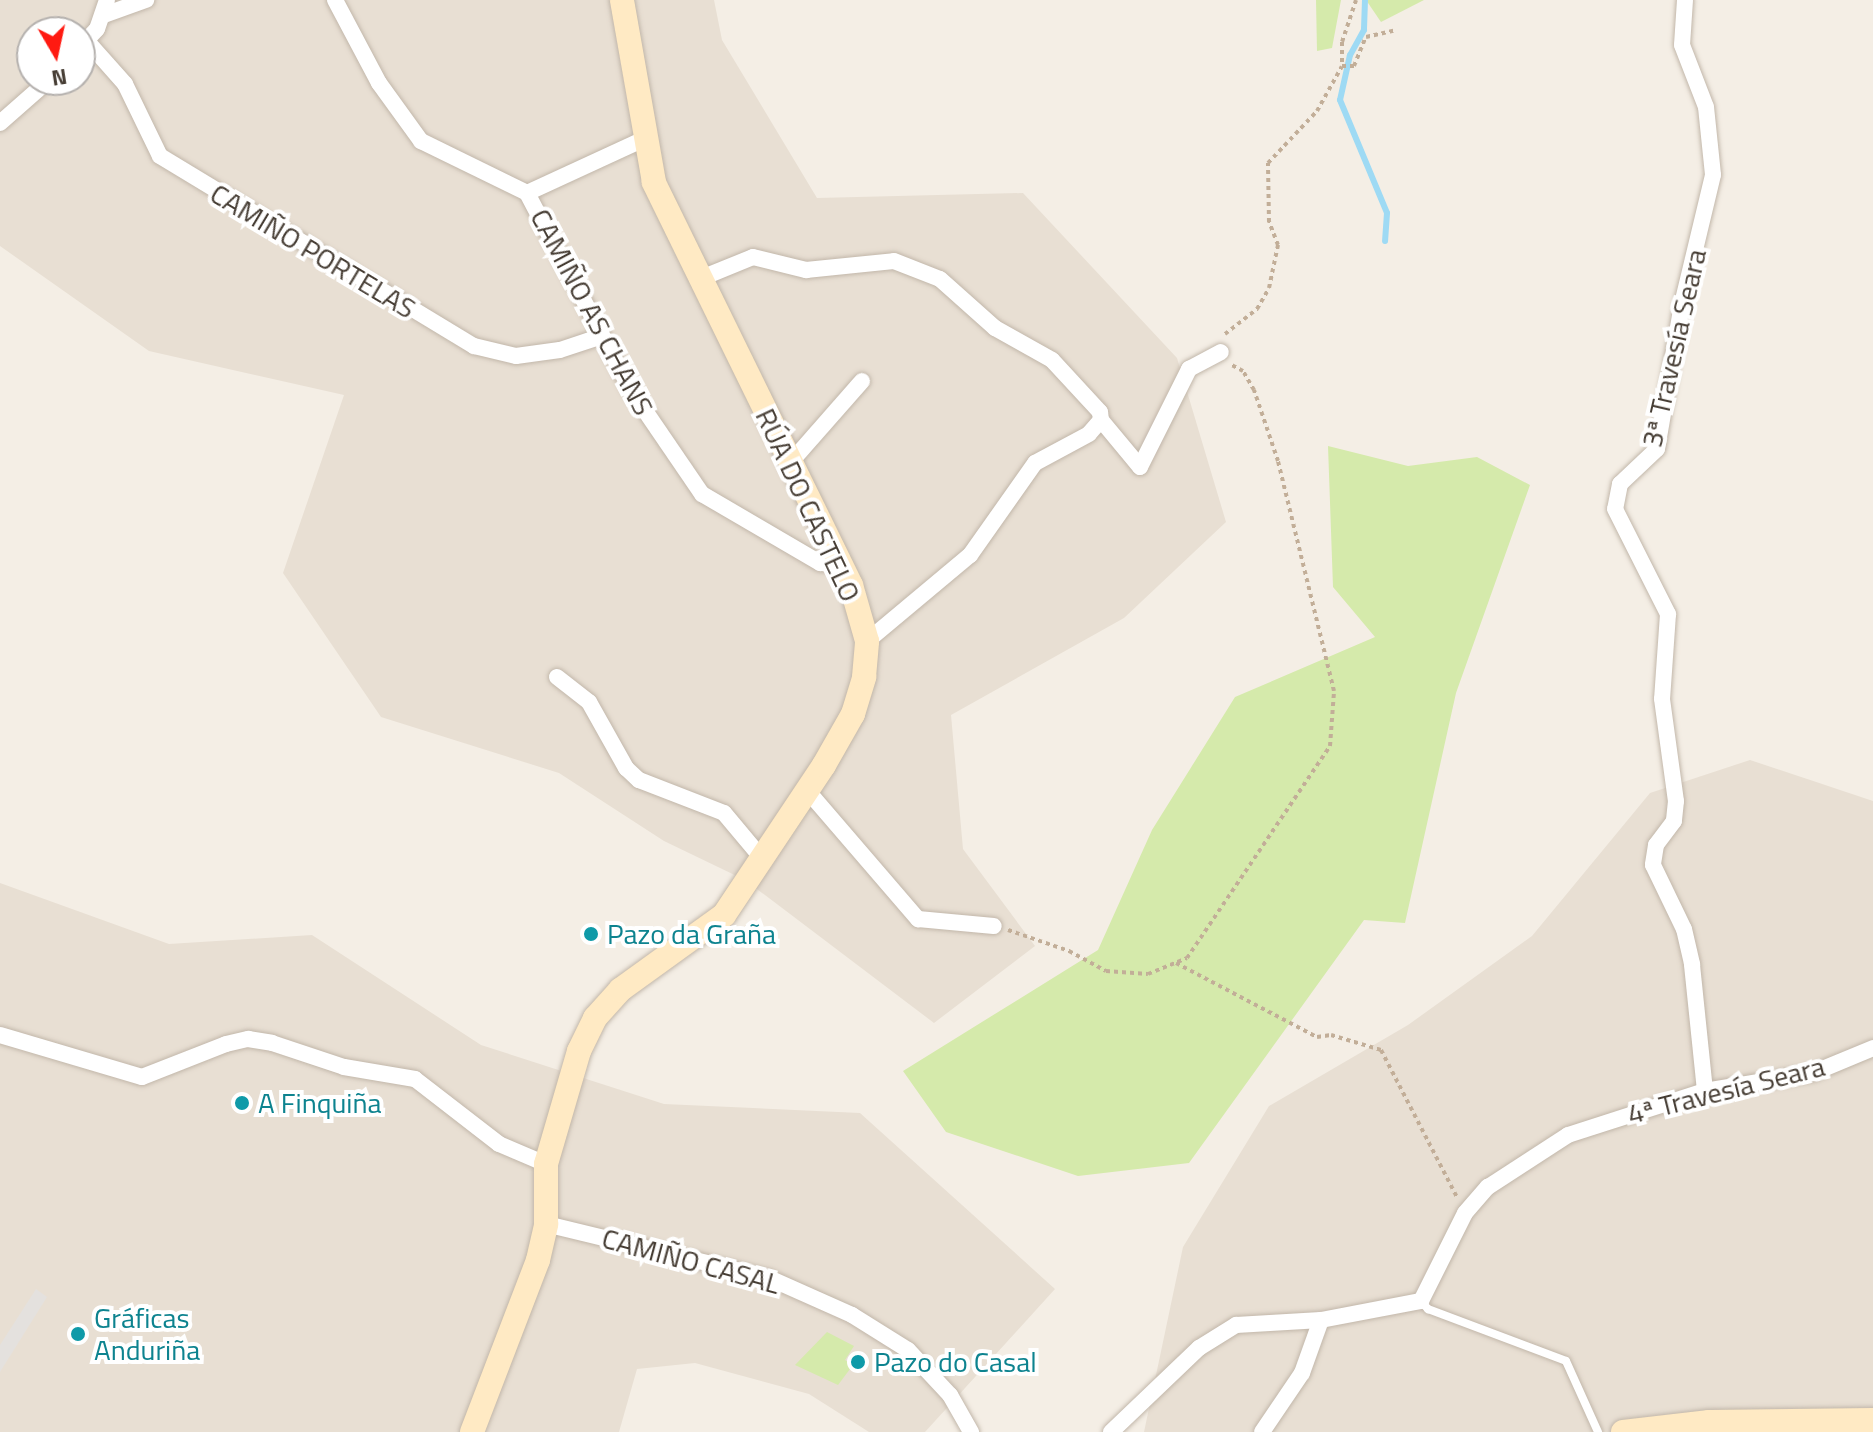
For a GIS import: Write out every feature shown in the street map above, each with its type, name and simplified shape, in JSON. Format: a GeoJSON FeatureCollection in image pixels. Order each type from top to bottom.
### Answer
{"type":"FeatureCollection","features":[{"type":"Feature","properties":{"kind":"street"},"geometry":{"type":"LineString","coordinates":[[105,8],[146,0]]}},
{"type":"Feature","properties":{"kind":"street","name":"CAMIÑO AS CHANS"},"geometry":{"type":"LineString","coordinates":[[335,0],[379,83],[421,141],[527,193],[631,390],[702,494],[820,563],[840,564]]}},
{"type":"Feature","properties":{"kind":"street","name":"RÚA DO CASTELO"},"geometry":{"type":"LineString","coordinates":[[622,0],[644,139],[654,182],[840,564],[867,641]]}},
{"type":"Feature","properties":{"kind":"street","name":"3ª Travesía Seara"},"geometry":{"type":"LineString","coordinates":[[1685,0],[1682,45],[1706,107],[1713,175],[1682,304],[1657,449],[1620,484],[1615,509],[1668,614],[1662,699],[1676,801],[1674,821],[1656,845],[1653,865],[1684,929],[1692,965],[1705,1091]]}},
{"type":"Feature","properties":{"kind":"street","name":"CAMIÑO PORTELAS"},"geometry":{"type":"LineString","coordinates":[[96,56],[125,84],[160,156],[461,339],[516,356],[560,350],[602,336]]}},
{"type":"Feature","properties":{"kind":"street"},"geometry":{"type":"LineString","coordinates":[[0,123],[31,96]]}},
{"type":"Feature","properties":{"kind":"street"},"geometry":{"type":"LineString","coordinates":[[527,193],[644,139]]}},
{"type":"Feature","properties":{"kind":"street"},"geometry":{"type":"LineString","coordinates":[[699,279],[753,257],[806,270],[894,261],[940,279],[995,328],[1052,360],[1080,386],[1101,420],[1140,467],[1189,369],[1221,352]]}},
{"type":"Feature","properties":{"kind":"street"},"geometry":{"type":"LineString","coordinates":[[790,463],[862,381]]}},
{"type":"Feature","properties":{"kind":"street"},"geometry":{"type":"LineString","coordinates":[[472,1432],[529,1286],[546,1224],[546,1164],[579,1051],[595,1018],[620,990],[724,915],[853,714],[867,641],[970,555],[1035,463],[1077,443],[1101,420]]}},
{"type":"Feature","properties":{"kind":"street"},"geometry":{"type":"LineString","coordinates":[[557,677],[589,702],[626,768],[639,780],[724,813],[760,856]]}},
{"type":"Feature","properties":{"kind":"street"},"geometry":{"type":"LineString","coordinates":[[806,789],[918,919],[994,926]]}},
{"type":"Feature","properties":{"kind":"street"},"geometry":{"type":"LineString","coordinates":[[0,1035],[142,1077],[226,1044],[248,1039],[272,1043],[344,1067],[415,1079],[499,1144],[546,1164]]}},
{"type":"Feature","properties":{"kind":"street","name":"4ª Travesía Seara"},"geometry":{"type":"LineString","coordinates":[[1421,1301],[1465,1213],[1488,1187],[1568,1135],[1705,1091],[1813,1073],[1873,1048]]}},
{"type":"Feature","properties":{"kind":"street","name":"CAMIÑO CASAL"},"geometry":{"type":"LineString","coordinates":[[546,1224],[769,1278],[852,1315],[908,1350],[950,1395],[971,1432]]}},
{"type":"Feature","properties":{"kind":"street"},"geometry":{"type":"LineString","coordinates":[[1111,1432],[1199,1348],[1236,1325],[1321,1320],[1421,1301]]}},
{"type":"Feature","properties":{"kind":"street"},"geometry":{"type":"LineString","coordinates":[[1262,1432],[1302,1373],[1321,1320]]}},
{"type":"Feature","properties":{"kind":"street"},"geometry":{"type":"LineString","coordinates":[[1623,1432],[1709,1422],[1867,1418]]}},
{"type":"Feature","properties":{"kind":"lane"},"geometry":{"type":"LineString","coordinates":[[1421,1301],[1428,1309],[1566,1361],[1598,1432]]}},
{"type":"Feature","properties":{"kind":"path"},"geometry":{"type":"LineString","coordinates":[[994,926],[1069,951],[1106,971],[1148,974],[1187,958],[1330,746],[1334,691],[1278,461],[1254,390],[1243,371],[1221,352],[1225,335],[1257,309],[1269,288],[1278,245],[1269,222],[1268,163],[1317,111],[1342,66],[1342,42],[1356,0]]}},
{"type":"Feature","properties":{"kind":"path"},"geometry":{"type":"LineString","coordinates":[[1342,66],[1354,66],[1366,37],[1393,31]]}},
{"type":"Feature","properties":{"kind":"path"},"geometry":{"type":"LineString","coordinates":[[1175,963],[1317,1037],[1331,1035],[1381,1050],[1465,1213]]}},
{"type":"Feature","properties":{"kind":"shaded area"},"geometry":{"type":"Polygon","coordinates":[[[0,0],[714,0],[722,40],[817,198],[1023,193],[1177,358],[1226,522],[1124,618],[951,715],[963,849],[1035,946],[934,1023],[745,880],[664,841],[559,773],[381,717],[283,573],[344,395],[149,351],[0,246],[0,0]]]}},
{"type":"Feature","properties":{"kind":"shaded area"},"geometry":{"type":"Polygon","coordinates":[[[1750,760],[1873,801],[1873,1432],[1144,1432],[1183,1247],[1269,1106],[1408,1025],[1532,936],[1650,793],[1750,760]]]}},
{"type":"Feature","properties":{"kind":"shaded area"},"geometry":{"type":"Polygon","coordinates":[[[0,883],[169,944],[312,935],[481,1045],[664,1104],[860,1113],[1055,1289],[925,1432],[869,1432],[809,1394],[695,1363],[637,1369],[619,1432],[0,1432],[0,883]]]}},
{"type":"Feature","properties":{"kind":"shaded area"},"geometry":{"type":"Polygon","coordinates":[[[36,1289],[47,1297],[0,1372],[0,1345],[36,1289]]]}},
{"type":"Feature","properties":{"kind":"green space"},"geometry":{"type":"Polygon","coordinates":[[[1316,0],[1341,0],[1332,48],[1317,51],[1316,0]]]}},
{"type":"Feature","properties":{"kind":"green space"},"geometry":{"type":"Polygon","coordinates":[[[1366,0],[1424,0],[1381,22],[1366,0]]]}},
{"type":"Feature","properties":{"kind":"green space"},"geometry":{"type":"Polygon","coordinates":[[[1328,446],[1408,466],[1477,457],[1530,485],[1456,693],[1405,923],[1364,920],[1189,1163],[1078,1176],[946,1132],[903,1071],[1098,950],[1152,830],[1235,697],[1375,637],[1333,587],[1328,446]]]}},
{"type":"Feature","properties":{"kind":"green space"},"geometry":{"type":"Polygon","coordinates":[[[827,1332],[854,1346],[845,1360],[853,1365],[838,1385],[795,1365],[827,1332]]]}},
{"type":"Feature","properties":{"kind":"waterway"},"geometry":{"type":"LineString","coordinates":[[1365,0],[1364,30],[1350,55],[1340,100],[1387,213],[1385,241]]}},
{"type":"Feature","properties":{"kind":"place","name":"Pazo da Graña"},"geometry":{"type":"Point","coordinates":[591,934]}},
{"type":"Feature","properties":{"kind":"place","name":"A Finquiña"},"geometry":{"type":"Point","coordinates":[242,1103]}},
{"type":"Feature","properties":{"kind":"place","name":"Gráficas Anduriña"},"geometry":{"type":"Point","coordinates":[78,1334]}},
{"type":"Feature","properties":{"kind":"place","name":"Pazo do Casal"},"geometry":{"type":"Point","coordinates":[858,1362]}}]}
